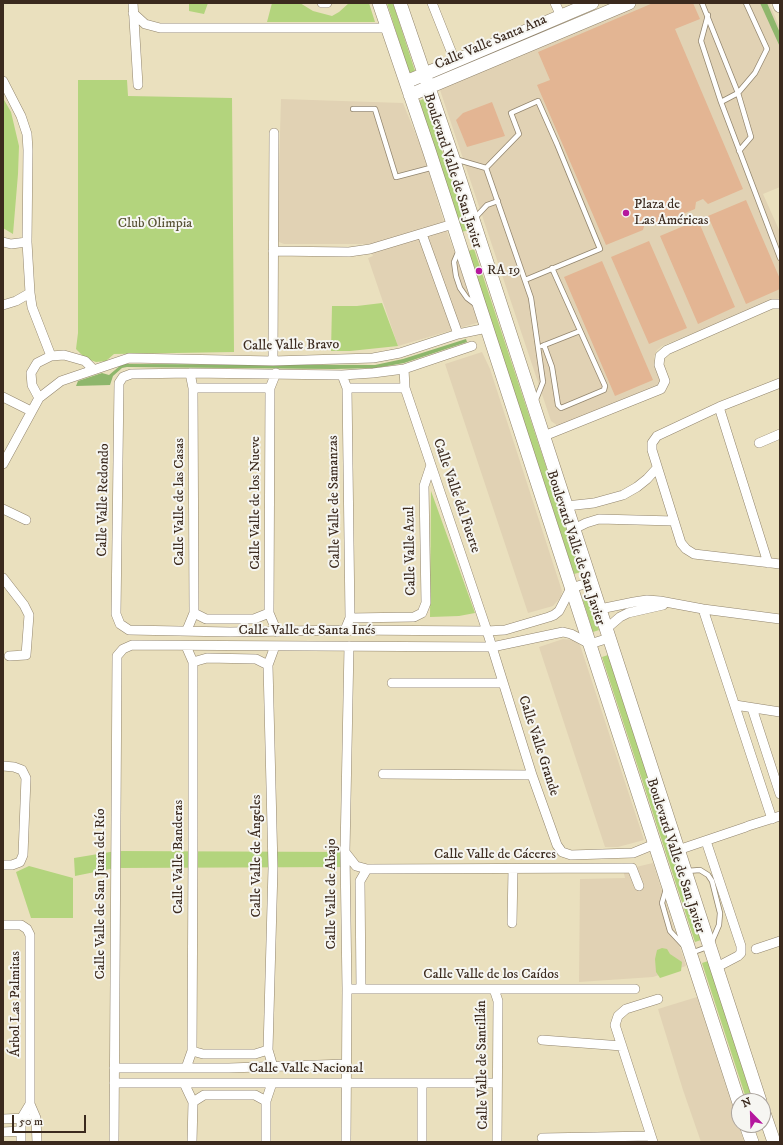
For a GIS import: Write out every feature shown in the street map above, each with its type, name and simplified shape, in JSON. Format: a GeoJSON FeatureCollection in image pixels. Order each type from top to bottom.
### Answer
{"type":"FeatureCollection","features":[{"type":"Feature","properties":{"kind":"main road","name":"Boulevard Valle de San Javier"},"geometry":{"type":"LineString","coordinates":[[379,3],[481,308],[736,1093]]}},
{"type":"Feature","properties":{"kind":"main road","name":"Boulevard Valle de San Javier"},"geometry":{"type":"LineString","coordinates":[[400,3],[453,158],[757,1093]]}},
{"type":"Feature","properties":{"kind":"main road","name":"Calle Valle Santa Ana"},"geometry":{"type":"LineString","coordinates":[[406,82],[592,3]]}},
{"type":"Feature","properties":{"kind":"main road","name":"Calle Valle Santa Ana"},"geometry":{"type":"LineString","coordinates":[[410,95],[630,3]]}},
{"type":"Feature","properties":{"kind":"main road"},"geometry":{"type":"LineString","coordinates":[[547,22],[552,35]]}},
{"type":"Feature","properties":{"kind":"main road"},"geometry":{"type":"LineString","coordinates":[[460,245],[478,237]]}},
{"type":"Feature","properties":{"kind":"street"},"geometry":{"type":"LineString","coordinates":[[133,3],[138,85]]}},
{"type":"Feature","properties":{"kind":"street"},"geometry":{"type":"LineString","coordinates":[[322,3],[327,3]]}},
{"type":"Feature","properties":{"kind":"street"},"geometry":{"type":"LineString","coordinates":[[432,3],[455,61]]}},
{"type":"Feature","properties":{"kind":"street"},"geometry":{"type":"LineString","coordinates":[[555,3],[561,16]]}},
{"type":"Feature","properties":{"kind":"street"},"geometry":{"type":"LineString","coordinates":[[134,13],[145,24],[160,28],[387,28]]}},
{"type":"Feature","properties":{"kind":"street"},"geometry":{"type":"LineString","coordinates":[[3,81],[21,116],[27,134],[27,242],[30,293],[32,307],[51,356]]}},
{"type":"Feature","properties":{"kind":"street"},"geometry":{"type":"LineString","coordinates":[[273,361],[274,134]]}},
{"type":"Feature","properties":{"kind":"street"},"geometry":{"type":"LineString","coordinates":[[273,251],[349,252],[370,249],[453,224]]}},
{"type":"Feature","properties":{"kind":"street"},"geometry":{"type":"LineString","coordinates":[[422,234],[458,334]]}},
{"type":"Feature","properties":{"kind":"street"},"geometry":{"type":"LineString","coordinates":[[3,242],[11,244],[27,242]]}},
{"type":"Feature","properties":{"kind":"street"},"geometry":{"type":"LineString","coordinates":[[3,305],[16,301],[30,293]]}},
{"type":"Feature","properties":{"kind":"street"},"geometry":{"type":"LineString","coordinates":[[544,436],[661,389],[665,381],[659,365],[660,356],[667,350],[772,304],[780,304]]}},
{"type":"Feature","properties":{"kind":"street","name":"Calle Valle Bravo"},"geometry":{"type":"LineString","coordinates":[[39,398],[61,381],[129,358],[273,361],[373,358],[400,353],[458,334],[487,328]]}},
{"type":"Feature","properties":{"kind":"street","name":"Calle Valle Bravo"},"geometry":{"type":"LineString","coordinates":[[123,377],[131,374],[190,373],[342,375],[373,373],[404,369],[472,346]]}},
{"type":"Feature","properties":{"kind":"street"},"geometry":{"type":"LineString","coordinates":[[3,464],[39,398],[32,385],[31,373],[37,363],[51,356],[64,355],[85,362],[93,370]]}},
{"type":"Feature","properties":{"kind":"street","name":"Calle Valle del Fuerte"},"geometry":{"type":"LineString","coordinates":[[404,369],[405,388],[492,647]]}},
{"type":"Feature","properties":{"kind":"street","name":"Calle Valle de las Casas"},"geometry":{"type":"LineString","coordinates":[[188,630],[194,613],[193,388],[190,373]]}},
{"type":"Feature","properties":{"kind":"street","name":"Calle Valle de los Nueve"},"geometry":{"type":"LineString","coordinates":[[276,373],[270,388],[269,613],[277,632]]}},
{"type":"Feature","properties":{"kind":"street","name":"Calle Valle de Samanzas"},"geometry":{"type":"LineString","coordinates":[[342,375],[347,388],[350,618],[345,630]]}},
{"type":"Feature","properties":{"kind":"street","name":"Calle Valle Redondo"},"geometry":{"type":"LineString","coordinates":[[120,624],[116,614],[118,415],[119,383],[123,377]]}},
{"type":"Feature","properties":{"kind":"street"},"geometry":{"type":"LineString","coordinates":[[780,383],[719,407],[657,436],[652,442],[652,450],[657,468],[681,543],[686,549],[694,554],[780,564]]}},
{"type":"Feature","properties":{"kind":"street"},"geometry":{"type":"LineString","coordinates":[[193,388],[270,388]]}},
{"type":"Feature","properties":{"kind":"street"},"geometry":{"type":"LineString","coordinates":[[347,388],[405,388]]}},
{"type":"Feature","properties":{"kind":"street"},"geometry":{"type":"LineString","coordinates":[[3,397],[31,411]]}},
{"type":"Feature","properties":{"kind":"street"},"geometry":{"type":"LineString","coordinates":[[719,407],[768,563]]}},
{"type":"Feature","properties":{"kind":"street"},"geometry":{"type":"LineString","coordinates":[[759,443],[780,434]]}},
{"type":"Feature","properties":{"kind":"street","name":"Calle Valle Azul"},"geometry":{"type":"LineString","coordinates":[[350,618],[414,617],[422,613],[426,603],[424,486],[431,465]]}},
{"type":"Feature","properties":{"kind":"street"},"geometry":{"type":"LineString","coordinates":[[566,506],[594,503],[624,495],[647,479],[657,468]]}},
{"type":"Feature","properties":{"kind":"street"},"geometry":{"type":"LineString","coordinates":[[3,509],[26,520]]}},
{"type":"Feature","properties":{"kind":"street"},"geometry":{"type":"LineString","coordinates":[[574,529],[599,519],[674,521]]}},
{"type":"Feature","properties":{"kind":"street"},"geometry":{"type":"LineString","coordinates":[[3,578],[24,605],[28,615],[26,655],[9,656]]}},
{"type":"Feature","properties":{"kind":"street"},"geometry":{"type":"LineString","coordinates":[[572,588],[591,582]]}},
{"type":"Feature","properties":{"kind":"street","name":"Calle Valle de Santa Inés"},"geometry":{"type":"LineString","coordinates":[[120,624],[129,630],[230,632],[505,630],[549,618],[559,611],[572,588]]}},
{"type":"Feature","properties":{"kind":"street"},"geometry":{"type":"LineString","coordinates":[[600,608],[647,600],[780,619]]}},
{"type":"Feature","properties":{"kind":"street"},"geometry":{"type":"LineString","coordinates":[[590,644],[608,633],[620,617],[628,613],[648,607],[673,604]]}},
{"type":"Feature","properties":{"kind":"street"},"geometry":{"type":"LineString","coordinates":[[678,850],[776,817],[735,705],[703,609]]}},
{"type":"Feature","properties":{"kind":"street"},"geometry":{"type":"LineString","coordinates":[[194,613],[206,619],[254,619],[269,613]]}},
{"type":"Feature","properties":{"kind":"street"},"geometry":{"type":"LineString","coordinates":[[229,645],[230,632]]}},
{"type":"Feature","properties":{"kind":"street","name":"Calle Valle de Santa Inés"},"geometry":{"type":"LineString","coordinates":[[123,649],[132,645],[492,647],[556,632],[571,634],[590,644]]}},
{"type":"Feature","properties":{"kind":"street","name":"Calle Valle Banderas"},"geometry":{"type":"LineString","coordinates":[[186,646],[192,662],[194,852],[192,1051],[186,1068]]}},
{"type":"Feature","properties":{"kind":"street","name":"Calle Valle de Ángeles"},"geometry":{"type":"LineString","coordinates":[[273,1067],[268,1050],[273,868],[268,665],[275,646]]}},
{"type":"Feature","properties":{"kind":"street","name":"Calle Valle de Abajo"},"geometry":{"type":"LineString","coordinates":[[346,1142],[347,989],[345,852],[349,646]]}},
{"type":"Feature","properties":{"kind":"street","name":"Calle Valle Grande"},"geometry":{"type":"LineString","coordinates":[[492,647],[532,775],[557,845],[562,852]]}},
{"type":"Feature","properties":{"kind":"street","name":"Calle Valle de San Juan del Río"},"geometry":{"type":"LineString","coordinates":[[114,1142],[117,656],[123,649]]}},
{"type":"Feature","properties":{"kind":"street"},"geometry":{"type":"LineString","coordinates":[[192,662],[207,658],[256,659],[268,665]]}},
{"type":"Feature","properties":{"kind":"street"},"geometry":{"type":"LineString","coordinates":[[392,683],[503,683]]}},
{"type":"Feature","properties":{"kind":"street"},"geometry":{"type":"LineString","coordinates":[[735,705],[780,712]]}},
{"type":"Feature","properties":{"kind":"street"},"geometry":{"type":"LineString","coordinates":[[752,708],[780,794]]}},
{"type":"Feature","properties":{"kind":"street"},"geometry":{"type":"LineString","coordinates":[[3,766],[14,767],[22,770],[26,778],[23,855],[20,862],[12,865],[3,865]]}},
{"type":"Feature","properties":{"kind":"street"},"geometry":{"type":"LineString","coordinates":[[383,774],[532,775]]}},
{"type":"Feature","properties":{"kind":"street"},"geometry":{"type":"LineString","coordinates":[[706,840],[741,946],[741,953],[738,956],[716,967]]}},
{"type":"Feature","properties":{"kind":"street","name":"Calle Valle de Cáceres"},"geometry":{"type":"LineString","coordinates":[[562,852],[570,855],[633,853],[655,844]]}},
{"type":"Feature","properties":{"kind":"street"},"geometry":{"type":"LineString","coordinates":[[345,852],[356,866],[367,869]]}},
{"type":"Feature","properties":{"kind":"street","name":"Calle Valle de Cáceres"},"geometry":{"type":"LineString","coordinates":[[367,869],[632,868],[639,886]]}},
{"type":"Feature","properties":{"kind":"street","name":"Calle Valle de Abajo"},"geometry":{"type":"LineString","coordinates":[[361,989],[360,881],[367,869]]}},
{"type":"Feature","properties":{"kind":"street"},"geometry":{"type":"LineString","coordinates":[[512,923],[513,869]]}},
{"type":"Feature","properties":{"kind":"street","name":"Árbol Las Palmitas"},"geometry":{"type":"LineString","coordinates":[[3,925],[21,925],[27,929],[30,935],[30,1104],[36,1118]]}},
{"type":"Feature","properties":{"kind":"street"},"geometry":{"type":"LineString","coordinates":[[756,949],[780,941]]}},
{"type":"Feature","properties":{"kind":"street","name":"Calle Valle de los Caídos"},"geometry":{"type":"LineString","coordinates":[[347,989],[635,989]]}},
{"type":"Feature","properties":{"kind":"street","name":"Calle Valle de Santillán"},"geometry":{"type":"LineString","coordinates":[[494,989],[498,1001],[497,1142]]}},
{"type":"Feature","properties":{"kind":"street"},"geometry":{"type":"LineString","coordinates":[[542,1138],[652,1139],[616,1025],[618,1016],[626,1009],[658,999]]}},
{"type":"Feature","properties":{"kind":"street"},"geometry":{"type":"LineString","coordinates":[[542,1040],[622,1046]]}},
{"type":"Feature","properties":{"kind":"street"},"geometry":{"type":"LineString","coordinates":[[192,1051],[203,1054],[255,1054],[268,1050]]}},
{"type":"Feature","properties":{"kind":"street","name":"Calle Valle Nacional"},"geometry":{"type":"LineString","coordinates":[[114,1068],[229,1068],[347,1064]]}},
{"type":"Feature","properties":{"kind":"street"},"geometry":{"type":"LineString","coordinates":[[229,1068],[229,1083]]}},
{"type":"Feature","properties":{"kind":"street","name":"Calle Valle Nacional"},"geometry":{"type":"LineString","coordinates":[[114,1083],[497,1083]]}},
{"type":"Feature","properties":{"kind":"street"},"geometry":{"type":"LineString","coordinates":[[184,1083],[193,1102],[192,1142]]}},
{"type":"Feature","properties":{"kind":"street"},"geometry":{"type":"LineString","coordinates":[[266,1142],[266,1101],[272,1083]]}},
{"type":"Feature","properties":{"kind":"street"},"geometry":{"type":"LineString","coordinates":[[422,1083],[422,1142]]}},
{"type":"Feature","properties":{"kind":"street"},"geometry":{"type":"LineString","coordinates":[[193,1102],[204,1095],[255,1095],[266,1101]]}},
{"type":"Feature","properties":{"kind":"street"},"geometry":{"type":"LineString","coordinates":[[21,1142],[21,1119],[30,1104]]}},
{"type":"Feature","properties":{"kind":"street"},"geometry":{"type":"LineString","coordinates":[[3,1119],[36,1118],[37,1142]]}},
{"type":"Feature","properties":{"kind":"street"},"geometry":{"type":"LineString","coordinates":[[3,1132],[21,1131]]}},
{"type":"Feature","properties":{"kind":"lane"},"geometry":{"type":"LineString","coordinates":[[702,3],[738,93],[751,137],[739,151]]}},
{"type":"Feature","properties":{"kind":"lane"},"geometry":{"type":"LineString","coordinates":[[721,102],[738,93],[755,73],[767,49],[746,3]]}},
{"type":"Feature","properties":{"kind":"lane"},"geometry":{"type":"LineString","coordinates":[[708,15],[701,41],[721,102],[780,258]]}},
{"type":"Feature","properties":{"kind":"lane"},"geometry":{"type":"LineString","coordinates":[[486,168],[519,134],[511,113],[538,101],[600,249],[525,280]]}},
{"type":"Feature","properties":{"kind":"lane"},"geometry":{"type":"LineString","coordinates":[[353,109],[375,109],[396,177],[416,173],[434,167]]}},
{"type":"Feature","properties":{"kind":"lane"},"geometry":{"type":"LineString","coordinates":[[453,158],[486,168]]}},
{"type":"Feature","properties":{"kind":"lane"},"geometry":{"type":"LineString","coordinates":[[486,168],[531,298],[543,382],[534,407]]}},
{"type":"Feature","properties":{"kind":"lane"},"geometry":{"type":"LineString","coordinates":[[473,220],[488,205],[498,201]]}},
{"type":"Feature","properties":{"kind":"lane"},"geometry":{"type":"LineString","coordinates":[[544,345],[552,367],[558,405],[562,408],[604,390],[605,386],[552,268]]}},
{"type":"Feature","properties":{"kind":"lane"},"geometry":{"type":"LineString","coordinates":[[538,348],[580,330]]}},
{"type":"Feature","properties":{"kind":"lane"},"geometry":{"type":"LineString","coordinates":[[685,871],[700,870],[708,875],[712,881],[720,913],[719,925],[710,946],[690,953]]}},
{"type":"Feature","properties":{"kind":"shaded area","name":"Plaza de Las Américas"},"geometry":{"type":"Polygon","coordinates":[[[639,3],[769,3],[780,28],[780,187],[763,194],[780,232],[780,298],[662,346],[657,350],[654,357],[654,365],[661,384],[558,426],[551,421],[439,87],[639,3]]]}},
{"type":"Feature","properties":{"kind":"shaded area"},"geometry":{"type":"Polygon","coordinates":[[[281,99],[403,103],[423,152],[446,229],[480,322],[398,346],[368,258],[373,256],[368,244],[284,244],[279,242],[277,236],[281,99]]]}},
{"type":"Feature","properties":{"kind":"shaded area"},"geometry":{"type":"Polygon","coordinates":[[[482,352],[490,369],[562,591],[561,597],[553,606],[528,613],[445,364],[482,352]]]}},
{"type":"Feature","properties":{"kind":"shaded area"},"geometry":{"type":"Polygon","coordinates":[[[563,639],[574,640],[580,645],[644,840],[618,847],[605,847],[539,647],[563,639]]]}},
{"type":"Feature","properties":{"kind":"shaded area"},"geometry":{"type":"Polygon","coordinates":[[[653,863],[686,966],[653,977],[579,982],[580,879],[625,878],[623,870],[653,863]]]}},
{"type":"Feature","properties":{"kind":"shaded area"},"geometry":{"type":"Polygon","coordinates":[[[697,997],[731,1102],[731,1133],[741,1133],[744,1142],[701,1142],[658,1009],[697,997]]]}},
{"type":"Feature","properties":{"kind":"green space"},"geometry":{"type":"Polygon","coordinates":[[[189,3],[208,3],[204,14],[189,11],[189,3]]]}},
{"type":"Feature","properties":{"kind":"green space"},"geometry":{"type":"Polygon","coordinates":[[[272,3],[300,3],[313,11],[332,16],[349,3],[369,3],[375,22],[267,22],[272,3]]]}},
{"type":"Feature","properties":{"kind":"green space"},"geometry":{"type":"Polygon","coordinates":[[[387,3],[393,3],[415,71],[409,73],[387,3]]]}},
{"type":"Feature","properties":{"kind":"green space"},"geometry":{"type":"Polygon","coordinates":[[[760,3],[767,3],[780,33],[780,47],[760,3]]]}},
{"type":"Feature","properties":{"kind":"green space","name":"Club Olimpia"},"geometry":{"type":"Polygon","coordinates":[[[78,80],[127,80],[128,96],[232,98],[234,352],[114,354],[106,361],[96,362],[85,358],[76,349],[78,333],[78,80]]]}},
{"type":"Feature","properties":{"kind":"green space"},"geometry":{"type":"Polygon","coordinates":[[[3,98],[11,112],[19,146],[13,234],[3,228],[3,98]]]}},
{"type":"Feature","properties":{"kind":"green space"},"geometry":{"type":"Polygon","coordinates":[[[425,98],[468,230],[462,232],[419,101],[425,98]]]}},
{"type":"Feature","properties":{"kind":"green space"},"geometry":{"type":"Polygon","coordinates":[[[474,249],[581,572],[574,574],[468,251],[474,249]]]}},
{"type":"Feature","properties":{"kind":"green space"},"geometry":{"type":"Polygon","coordinates":[[[382,303],[398,346],[350,351],[331,351],[332,306],[357,306],[382,303]]]}},
{"type":"Feature","properties":{"kind":"green space"},"geometry":{"type":"Polygon","coordinates":[[[466,339],[467,342],[404,363],[376,368],[127,367],[122,368],[113,376],[110,385],[76,386],[78,381],[102,373],[109,375],[121,365],[125,364],[375,365],[403,359],[466,339]]]}},
{"type":"Feature","properties":{"kind":"green space"},"geometry":{"type":"Polygon","coordinates":[[[431,491],[475,613],[459,616],[430,617],[431,491]]]}},
{"type":"Feature","properties":{"kind":"green space"},"geometry":{"type":"Polygon","coordinates":[[[588,595],[599,630],[593,632],[582,597],[588,595]]]}},
{"type":"Feature","properties":{"kind":"green space"},"geometry":{"type":"Polygon","coordinates":[[[608,655],[701,940],[695,942],[602,657],[608,655]]]}},
{"type":"Feature","properties":{"kind":"green space"},"geometry":{"type":"Polygon","coordinates":[[[116,851],[345,852],[345,867],[115,868],[75,876],[74,858],[116,851]]]}},
{"type":"Feature","properties":{"kind":"green space"},"geometry":{"type":"Polygon","coordinates":[[[29,866],[73,878],[73,918],[31,918],[16,872],[29,866]]]}},
{"type":"Feature","properties":{"kind":"green space"},"geometry":{"type":"Polygon","coordinates":[[[662,948],[667,949],[670,954],[682,962],[681,971],[660,978],[656,972],[655,959],[657,950],[662,948]]]}},
{"type":"Feature","properties":{"kind":"green space"},"geometry":{"type":"Polygon","coordinates":[[[708,961],[750,1093],[744,1093],[702,963],[708,961]]]}},
{"type":"Feature","properties":{"kind":"building"},"geometry":{"type":"Polygon","coordinates":[[[653,3],[693,3],[700,19],[675,29],[743,189],[708,204],[703,199],[696,202],[695,209],[659,224],[653,220],[645,223],[643,230],[606,245],[537,85],[550,80],[538,52],[653,3]]]}},
{"type":"Feature","properties":{"kind":"building"},"geometry":{"type":"Polygon","coordinates":[[[492,102],[505,136],[467,147],[456,120],[463,113],[492,102]]]}},
{"type":"Feature","properties":{"kind":"building"},"geometry":{"type":"Polygon","coordinates":[[[746,200],[780,279],[780,289],[746,304],[708,216],[746,200]]]}},
{"type":"Feature","properties":{"kind":"building"},"geometry":{"type":"Polygon","coordinates":[[[698,220],[735,307],[698,324],[660,236],[698,220]]]}},
{"type":"Feature","properties":{"kind":"building"},"geometry":{"type":"Polygon","coordinates":[[[649,241],[687,328],[649,344],[611,257],[649,241]]]}},
{"type":"Feature","properties":{"kind":"building"},"geometry":{"type":"Polygon","coordinates":[[[602,261],[653,380],[615,396],[564,277],[602,261]]]}},
{"type":"Feature","properties":{"kind":"place","name":"Plaza de Las Américas"},"geometry":{"type":"Point","coordinates":[626,213]}},
{"type":"Feature","properties":{"kind":"place","name":"RA 19"},"geometry":{"type":"Point","coordinates":[479,271]}}]}
